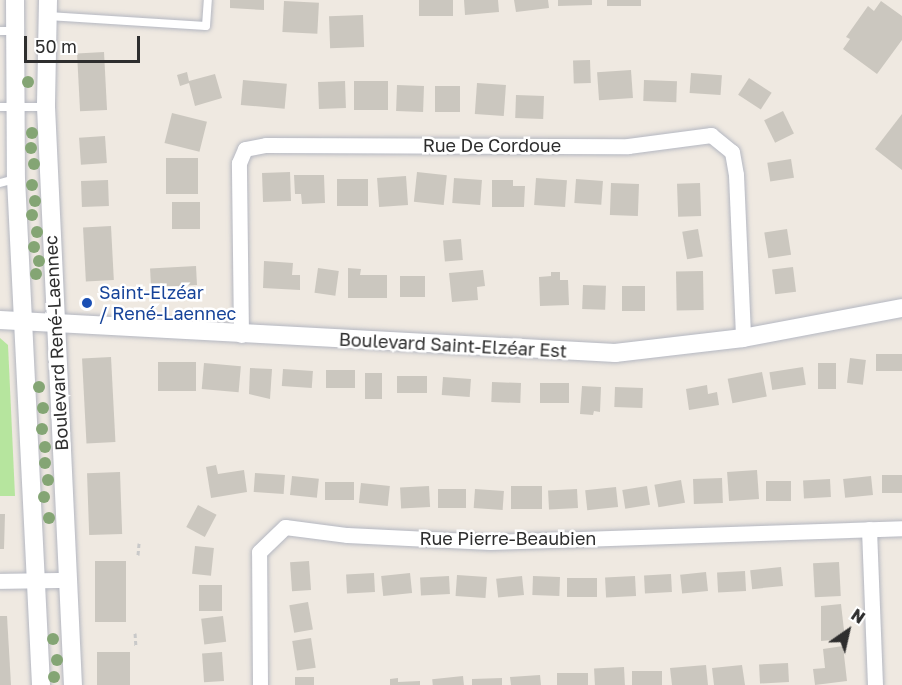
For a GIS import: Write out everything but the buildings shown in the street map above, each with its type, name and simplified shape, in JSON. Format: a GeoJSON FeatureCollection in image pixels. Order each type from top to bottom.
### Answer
{"type":"FeatureCollection","features":[{"type":"Feature","properties":{"kind":"street","name":"Boulevard René-Laennec"},"geometry":{"type":"LineString","coordinates":[[15,0],[7,31],[8,181],[23,320],[41,685]]}},
{"type":"Feature","properties":{"kind":"street","name":"Boulevard René-Laennec"},"geometry":{"type":"LineString","coordinates":[[47,8],[46,107],[54,321],[73,685]]}},
{"type":"Feature","properties":{"kind":"street","name":"Rue De Cordoue"},"geometry":{"type":"LineString","coordinates":[[241,335],[239,163],[245,149],[266,145],[628,146],[711,135],[732,152],[736,175],[743,338]]}},
{"type":"Feature","properties":{"kind":"street","name":"Boulevard Saint-Elzéar Est"},"geometry":{"type":"LineString","coordinates":[[0,320],[54,321],[241,335],[615,353],[743,338],[902,308]]}},
{"type":"Feature","properties":{"kind":"street","name":"Rue Pierre-Beaubien"},"geometry":{"type":"LineString","coordinates":[[260,685],[259,552],[285,526],[347,535],[490,542],[902,528]]}},
{"type":"Feature","properties":{"kind":"street"},"geometry":{"type":"LineString","coordinates":[[869,529],[875,685]]}},
{"type":"Feature","properties":{"kind":"street"},"geometry":{"type":"LineString","coordinates":[[0,581],[67,580]]}},
{"type":"Feature","properties":{"kind":"lane"},"geometry":{"type":"LineString","coordinates":[[47,8],[206,26],[208,0]]}},
{"type":"Feature","properties":{"kind":"lane"},"geometry":{"type":"LineString","coordinates":[[7,107],[46,107]]}},
{"type":"Feature","properties":{"kind":"path"},"geometry":{"type":"LineString","coordinates":[[138,555],[139,543]]}},
{"type":"Feature","properties":{"kind":"path"},"geometry":{"type":"LineString","coordinates":[[135,633],[136,646]]}},
{"type":"Feature","properties":{"kind":"green space"},"geometry":{"type":"Polygon","coordinates":[[[0,338],[8,345],[15,496],[0,496],[0,338]]]}},
{"type":"Feature","properties":{"kind":"place","name":"Saint-Elzéar / René-Laennec"},"geometry":{"type":"Point","coordinates":[87,303]}}]}
